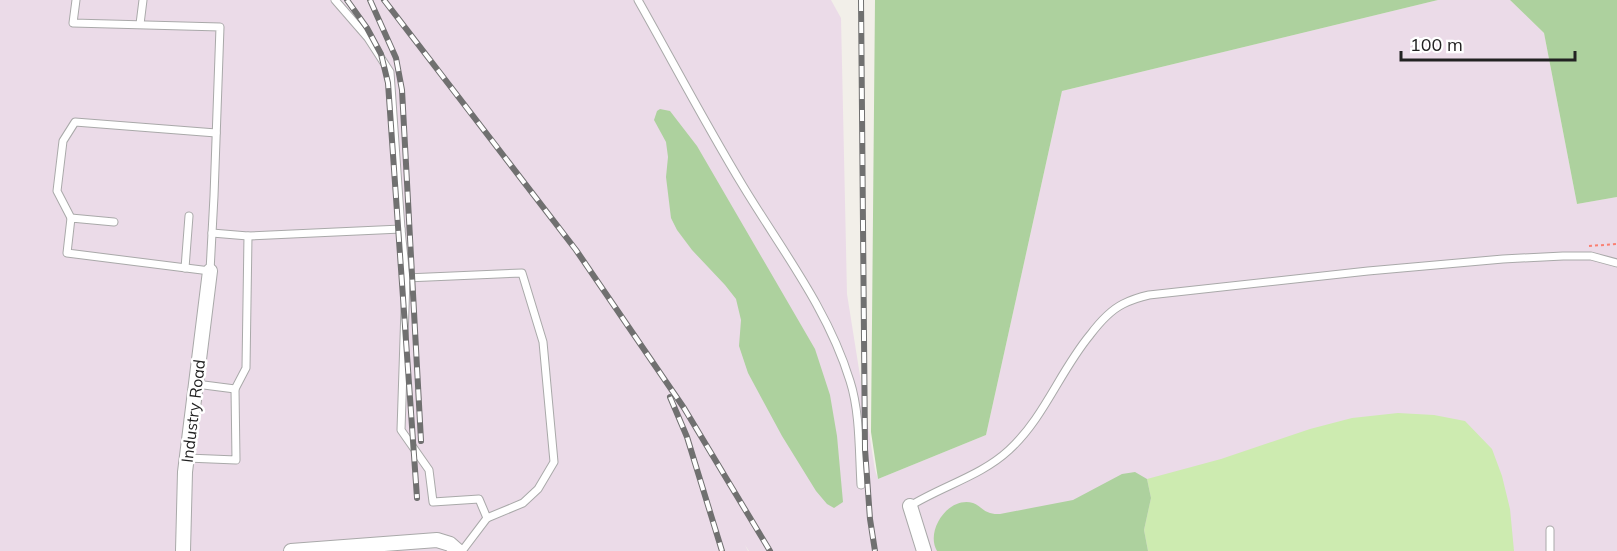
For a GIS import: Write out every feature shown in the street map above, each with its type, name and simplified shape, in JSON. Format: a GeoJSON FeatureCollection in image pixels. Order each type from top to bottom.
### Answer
{"type":"FeatureCollection","features":[{"type":"Feature","properties":{"kind":"street","name":"Industry Road"},"geometry":{"type":"LineString","coordinates":[[183,551],[185,472],[210,271]]}},
{"type":"Feature","properties":{"kind":"street"},"geometry":{"type":"LineString","coordinates":[[910,506],[924,551]]}},
{"type":"Feature","properties":{"kind":"street"},"geometry":{"type":"LineString","coordinates":[[291,551],[361,548],[437,540],[450,544],[460,551]]}},
{"type":"Feature","properties":{"kind":"lane"},"geometry":{"type":"LineString","coordinates":[[76,0],[73,23],[220,27],[216,133],[212,233],[210,271],[67,253],[71,218],[57,191],[63,141],[75,122],[216,133]]}},
{"type":"Feature","properties":{"kind":"lane"},"geometry":{"type":"LineString","coordinates":[[140,24],[143,0]]}},
{"type":"Feature","properties":{"kind":"lane"},"geometry":{"type":"LineString","coordinates":[[335,0],[368,38],[390,72],[406,278],[400,430],[429,470],[433,502],[479,500],[487,518]]}},
{"type":"Feature","properties":{"kind":"lane"},"geometry":{"type":"LineString","coordinates":[[638,0],[742,184],[823,314],[842,355],[851,384],[861,484]]}},
{"type":"Feature","properties":{"kind":"lane"},"geometry":{"type":"LineString","coordinates":[[185,268],[189,216]]}},
{"type":"Feature","properties":{"kind":"lane"},"geometry":{"type":"LineString","coordinates":[[71,218],[114,222]]}},
{"type":"Feature","properties":{"kind":"lane"},"geometry":{"type":"LineString","coordinates":[[212,233],[248,236],[401,229]]}},
{"type":"Feature","properties":{"kind":"lane"},"geometry":{"type":"LineString","coordinates":[[187,458],[236,460],[235,389],[246,368],[248,236]]}},
{"type":"Feature","properties":{"kind":"lane"},"geometry":{"type":"LineString","coordinates":[[910,506],[984,469],[1009,450],[1032,425],[1074,355],[1087,338],[1110,313],[1124,303],[1149,295],[1491,260],[1591,256],[1617,263]]}},
{"type":"Feature","properties":{"kind":"lane"},"geometry":{"type":"LineString","coordinates":[[406,278],[522,273],[543,342],[554,462],[538,489],[523,503],[487,518],[460,551]]}},
{"type":"Feature","properties":{"kind":"lane"},"geometry":{"type":"LineString","coordinates":[[196,384],[235,389]]}},
{"type":"Feature","properties":{"kind":"lane"},"geometry":{"type":"LineString","coordinates":[[1550,530],[1550,551]]}},
{"type":"Feature","properties":{"kind":"path"},"geometry":{"type":"LineString","coordinates":[[1588,246],[1617,244]]}},
{"type":"Feature","properties":{"kind":"shaded area"},"geometry":{"type":"Polygon","coordinates":[[[0,0],[831,0],[841,18],[847,294],[878,479],[986,435],[1062,91],[1438,0],[1510,0],[1544,33],[1577,204],[1617,197],[1617,551],[749,551],[745,545],[748,551],[0,551],[0,0]]]}},
{"type":"Feature","properties":{"kind":"green space"},"geometry":{"type":"Polygon","coordinates":[[[875,0],[1438,0],[1062,91],[986,435],[878,479],[871,432],[875,0]]]}},
{"type":"Feature","properties":{"kind":"green space"},"geometry":{"type":"Polygon","coordinates":[[[1510,0],[1617,0],[1617,197],[1577,204],[1544,33],[1510,0]]]}},
{"type":"Feature","properties":{"kind":"green space"},"geometry":{"type":"Polygon","coordinates":[[[660,109],[670,111],[697,146],[815,349],[830,395],[837,436],[843,502],[834,508],[827,504],[816,491],[782,436],[748,373],[739,346],[741,320],[736,299],[692,250],[671,218],[666,177],[668,157],[666,142],[654,120],[660,109]]]}},
{"type":"Feature","properties":{"kind":"green space"},"geometry":{"type":"Polygon","coordinates":[[[1398,413],[1434,415],[1465,421],[1492,449],[1502,476],[1510,509],[1514,551],[1148,551],[1144,530],[1151,498],[1147,479],[1221,459],[1310,429],[1352,418],[1398,413]]]}},
{"type":"Feature","properties":{"kind":"green space"},"geometry":{"type":"Polygon","coordinates":[[[1135,472],[1147,479],[1151,498],[1144,530],[1148,551],[937,551],[934,534],[937,525],[947,510],[955,505],[964,502],[973,503],[992,514],[1000,514],[1073,500],[1122,474],[1135,472]]]}},
{"type":"Feature","properties":{"kind":"railway"},"geometry":{"type":"LineString","coordinates":[[347,0],[367,28],[381,54],[388,83],[417,498]]}},
{"type":"Feature","properties":{"kind":"railway"},"geometry":{"type":"LineString","coordinates":[[370,0],[396,58],[402,90],[421,441]]}},
{"type":"Feature","properties":{"kind":"railway"},"geometry":{"type":"LineString","coordinates":[[384,0],[576,250],[684,408],[770,551]]}},
{"type":"Feature","properties":{"kind":"railway"},"geometry":{"type":"LineString","coordinates":[[861,0],[865,449],[870,519],[875,551]]}},
{"type":"Feature","properties":{"kind":"railway"},"geometry":{"type":"LineString","coordinates":[[670,397],[687,437],[722,551]]}}]}
